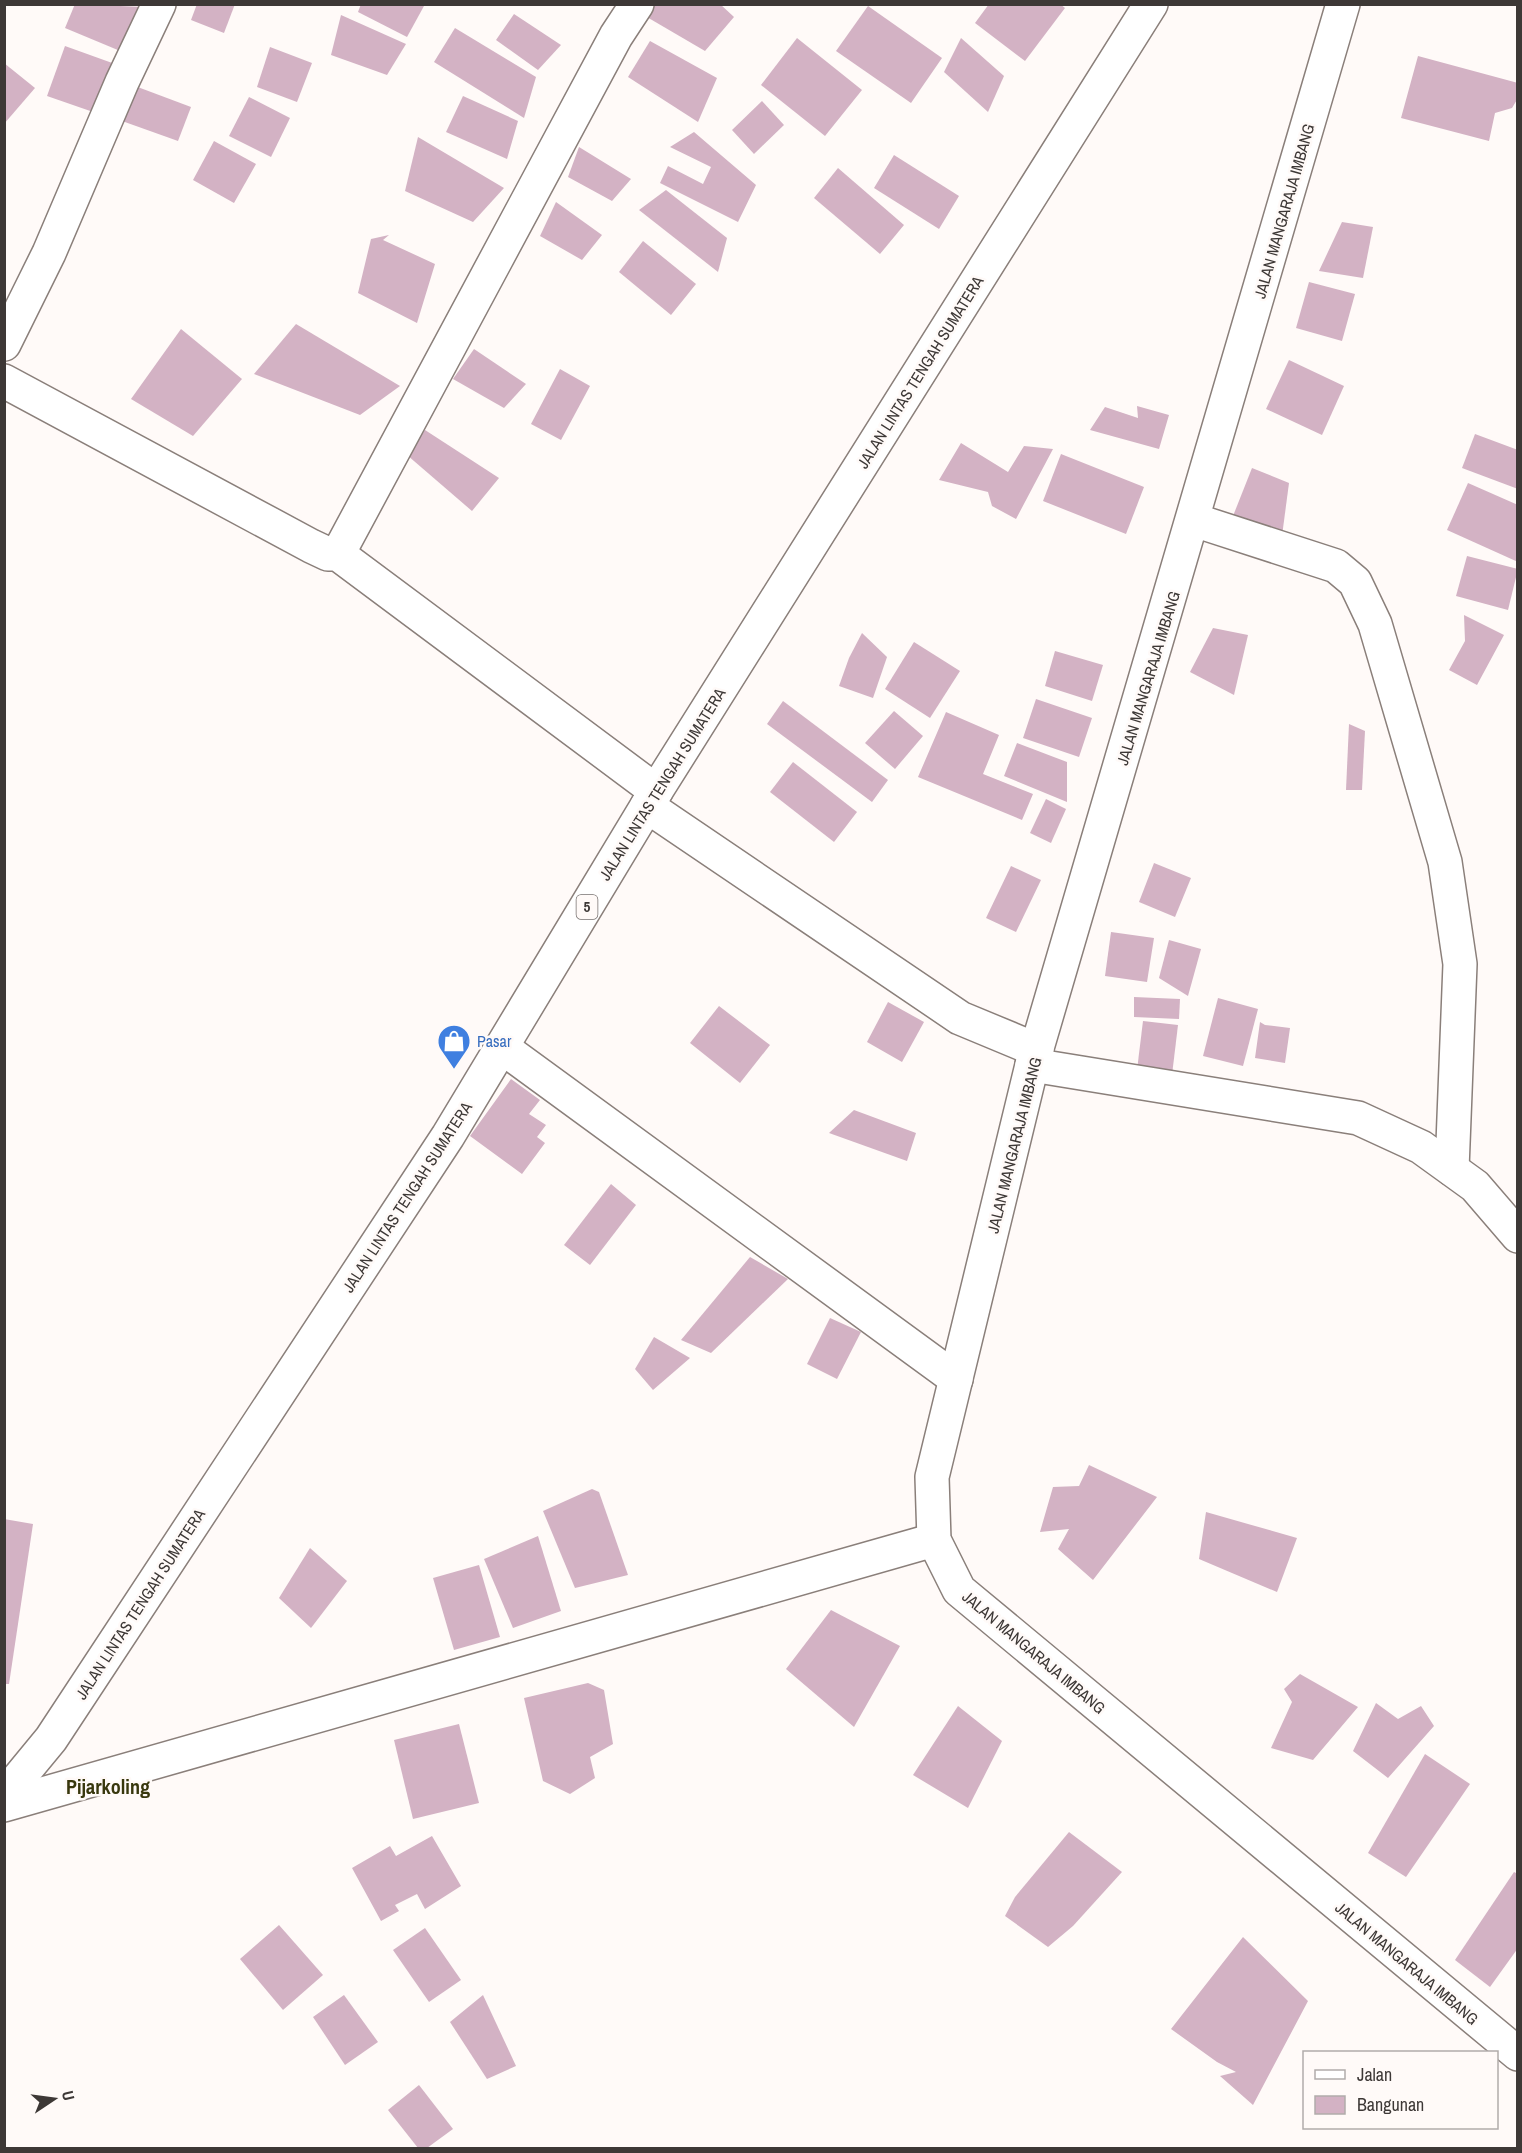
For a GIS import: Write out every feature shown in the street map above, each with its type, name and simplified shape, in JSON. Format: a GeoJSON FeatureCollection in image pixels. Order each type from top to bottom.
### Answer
{"type":"FeatureCollection","features":[{"type":"Feature","properties":{"kind":"main road"},"geometry":{"type":"LineString","coordinates":[[4,344],[49,253],[122,82],[159,4]]}},
{"type":"Feature","properties":{"kind":"main road"},"geometry":{"type":"LineString","coordinates":[[338,554],[616,36],[637,4]]}},
{"type":"Feature","properties":{"kind":"main road","name":"JALAN LINTAS TENGAH SUMATERA"},"geometry":{"type":"LineString","coordinates":[[4,1796],[51,1739],[448,1136],[652,799],[1151,4]]}},
{"type":"Feature","properties":{"kind":"main road","name":"JALAN MANGARAJA IMBANG"},"geometry":{"type":"LineString","coordinates":[[1343,4],[1194,520],[1035,1057],[932,1477],[934,1540],[959,1590],[1518,2054]]}},
{"type":"Feature","properties":{"kind":"main road"},"geometry":{"type":"LineString","coordinates":[[4,381],[311,546],[328,554],[338,554],[652,799],[960,1018],[1035,1057],[1358,1119],[1421,1148],[1475,1185],[1518,1236]]}},
{"type":"Feature","properties":{"kind":"main road"},"geometry":{"type":"LineString","coordinates":[[1194,520],[1336,566],[1355,582],[1375,624],[1445,862],[1454,912],[1460,964],[1460,995],[1452,1169]]}},
{"type":"Feature","properties":{"kind":"main road"},"geometry":{"type":"LineString","coordinates":[[503,1048],[956,1379]]}},
{"type":"Feature","properties":{"kind":"main road"},"geometry":{"type":"LineString","coordinates":[[4,1805],[934,1540]]}},
{"type":"Feature","properties":{"kind":"building"},"geometry":{"type":"Polygon","coordinates":[[[75,4],[143,7],[125,53],[65,28],[75,4]]]}},
{"type":"Feature","properties":{"kind":"building"},"geometry":{"type":"Polygon","coordinates":[[[197,4],[235,4],[224,33],[191,20],[197,4]]]}},
{"type":"Feature","properties":{"kind":"building"},"geometry":{"type":"Polygon","coordinates":[[[361,4],[420,4],[424,6],[407,37],[358,12],[361,4]]]}},
{"type":"Feature","properties":{"kind":"building"},"geometry":{"type":"Polygon","coordinates":[[[646,4],[720,4],[734,17],[705,51],[640,13],[646,4]]]}},
{"type":"Feature","properties":{"kind":"building"},"geometry":{"type":"Polygon","coordinates":[[[989,4],[1060,4],[1065,8],[1025,61],[975,23],[989,4]]]}},
{"type":"Feature","properties":{"kind":"building"},"geometry":{"type":"Polygon","coordinates":[[[868,6],[942,58],[911,103],[836,51],[868,6]]]}},
{"type":"Feature","properties":{"kind":"building"},"geometry":{"type":"Polygon","coordinates":[[[514,14],[561,45],[538,70],[496,40],[514,14]]]}},
{"type":"Feature","properties":{"kind":"building"},"geometry":{"type":"Polygon","coordinates":[[[341,15],[406,44],[387,75],[331,55],[341,15]]]}},
{"type":"Feature","properties":{"kind":"building"},"geometry":{"type":"Polygon","coordinates":[[[455,28],[536,77],[524,118],[434,62],[455,28]]]}},
{"type":"Feature","properties":{"kind":"building"},"geometry":{"type":"Polygon","coordinates":[[[797,38],[862,90],[825,136],[761,85],[797,38]]]}},
{"type":"Feature","properties":{"kind":"building"},"geometry":{"type":"Polygon","coordinates":[[[961,38],[1004,76],[988,112],[944,72],[961,38]]]}},
{"type":"Feature","properties":{"kind":"building"},"geometry":{"type":"Polygon","coordinates":[[[650,41],[717,78],[698,122],[628,77],[650,41]]]}},
{"type":"Feature","properties":{"kind":"building"},"geometry":{"type":"Polygon","coordinates":[[[65,46],[115,64],[96,113],[47,96],[65,46]]]}},
{"type":"Feature","properties":{"kind":"building"},"geometry":{"type":"Polygon","coordinates":[[[270,47],[312,63],[297,102],[257,87],[270,47]]]}},
{"type":"Feature","properties":{"kind":"building"},"geometry":{"type":"Polygon","coordinates":[[[1418,56],[1518,83],[1518,98],[1512,108],[1495,113],[1489,141],[1401,118],[1418,56]]]}},
{"type":"Feature","properties":{"kind":"building"},"geometry":{"type":"Polygon","coordinates":[[[4,63],[35,88],[4,124],[4,63]]]}},
{"type":"Feature","properties":{"kind":"building"},"geometry":{"type":"Polygon","coordinates":[[[135,86],[191,107],[178,141],[122,121],[135,86]]]}},
{"type":"Feature","properties":{"kind":"building"},"geometry":{"type":"Polygon","coordinates":[[[463,96],[518,121],[507,159],[446,132],[463,96]]]}},
{"type":"Feature","properties":{"kind":"building"},"geometry":{"type":"Polygon","coordinates":[[[249,97],[290,118],[271,157],[229,136],[249,97]]]}},
{"type":"Feature","properties":{"kind":"building"},"geometry":{"type":"Polygon","coordinates":[[[762,101],[784,125],[754,154],[732,130],[762,101]]]}},
{"type":"Feature","properties":{"kind":"building"},"geometry":{"type":"Polygon","coordinates":[[[694,132],[756,185],[738,222],[660,183],[668,166],[703,184],[711,167],[670,147],[694,132]]]}},
{"type":"Feature","properties":{"kind":"building"},"geometry":{"type":"Polygon","coordinates":[[[418,137],[504,188],[473,222],[405,191],[418,137]]]}},
{"type":"Feature","properties":{"kind":"building"},"geometry":{"type":"Polygon","coordinates":[[[214,141],[256,164],[234,203],[193,180],[214,141]]]}},
{"type":"Feature","properties":{"kind":"building"},"geometry":{"type":"Polygon","coordinates":[[[579,147],[631,179],[612,201],[568,177],[579,147]]]}},
{"type":"Feature","properties":{"kind":"building"},"geometry":{"type":"Polygon","coordinates":[[[894,155],[959,196],[939,229],[874,188],[894,155]]]}},
{"type":"Feature","properties":{"kind":"building"},"geometry":{"type":"Polygon","coordinates":[[[838,168],[904,225],[880,254],[814,198],[838,168]]]}},
{"type":"Feature","properties":{"kind":"building"},"geometry":{"type":"Polygon","coordinates":[[[666,190],[727,238],[718,272],[639,210],[666,190]]]}},
{"type":"Feature","properties":{"kind":"building"},"geometry":{"type":"Polygon","coordinates":[[[556,202],[602,235],[582,260],[540,236],[556,202]]]}},
{"type":"Feature","properties":{"kind":"building"},"geometry":{"type":"Polygon","coordinates":[[[1342,222],[1373,227],[1363,278],[1319,271],[1342,222]]]}},
{"type":"Feature","properties":{"kind":"building"},"geometry":{"type":"Polygon","coordinates":[[[389,235],[383,240],[435,264],[417,323],[358,293],[371,239],[389,235]]]}},
{"type":"Feature","properties":{"kind":"building"},"geometry":{"type":"Polygon","coordinates":[[[643,241],[696,284],[671,315],[619,272],[643,241]]]}},
{"type":"Feature","properties":{"kind":"building"},"geometry":{"type":"Polygon","coordinates":[[[1309,282],[1355,294],[1342,341],[1296,328],[1309,282]]]}},
{"type":"Feature","properties":{"kind":"building"},"geometry":{"type":"Polygon","coordinates":[[[296,324],[400,386],[360,415],[254,374],[296,324]]]}},
{"type":"Feature","properties":{"kind":"building"},"geometry":{"type":"Polygon","coordinates":[[[181,329],[242,379],[193,436],[131,399],[181,329]]]}},
{"type":"Feature","properties":{"kind":"building"},"geometry":{"type":"Polygon","coordinates":[[[474,349],[526,384],[504,408],[453,379],[474,349]]]}},
{"type":"Feature","properties":{"kind":"building"},"geometry":{"type":"Polygon","coordinates":[[[1289,360],[1344,386],[1322,435],[1266,409],[1289,360]]]}},
{"type":"Feature","properties":{"kind":"building"},"geometry":{"type":"Polygon","coordinates":[[[560,369],[590,386],[561,440],[531,424],[560,369]]]}},
{"type":"Feature","properties":{"kind":"building"},"geometry":{"type":"Polygon","coordinates":[[[1137,406],[1169,415],[1159,449],[1090,430],[1105,407],[1138,418],[1137,406]]]}},
{"type":"Feature","properties":{"kind":"building"},"geometry":{"type":"Polygon","coordinates":[[[425,430],[499,478],[472,511],[407,455],[425,430]]]}},
{"type":"Feature","properties":{"kind":"building"},"geometry":{"type":"Polygon","coordinates":[[[1475,434],[1518,450],[1518,489],[1462,468],[1475,434]]]}},
{"type":"Feature","properties":{"kind":"building"},"geometry":{"type":"Polygon","coordinates":[[[961,443],[1008,472],[1024,446],[1053,449],[1016,519],[992,506],[988,492],[939,480],[961,443]]]}},
{"type":"Feature","properties":{"kind":"building"},"geometry":{"type":"Polygon","coordinates":[[[1061,454],[1144,487],[1126,534],[1043,501],[1061,454]]]}},
{"type":"Feature","properties":{"kind":"building"},"geometry":{"type":"Polygon","coordinates":[[[1252,468],[1289,483],[1282,536],[1233,516],[1252,468]]]}},
{"type":"Feature","properties":{"kind":"building"},"geometry":{"type":"Polygon","coordinates":[[[1468,483],[1518,505],[1518,562],[1447,530],[1468,483]]]}},
{"type":"Feature","properties":{"kind":"building"},"geometry":{"type":"Polygon","coordinates":[[[1467,556],[1518,569],[1508,610],[1456,596],[1467,556]]]}},
{"type":"Feature","properties":{"kind":"building"},"geometry":{"type":"Polygon","coordinates":[[[1464,615],[1504,635],[1477,685],[1449,670],[1465,641],[1464,615]]]}},
{"type":"Feature","properties":{"kind":"building"},"geometry":{"type":"Polygon","coordinates":[[[1213,628],[1248,635],[1234,695],[1190,672],[1213,628]]]}},
{"type":"Feature","properties":{"kind":"building"},"geometry":{"type":"Polygon","coordinates":[[[862,633],[887,657],[873,698],[839,686],[849,658],[862,633]]]}},
{"type":"Feature","properties":{"kind":"building"},"geometry":{"type":"Polygon","coordinates":[[[914,642],[960,671],[930,718],[885,689],[914,642]]]}},
{"type":"Feature","properties":{"kind":"building"},"geometry":{"type":"Polygon","coordinates":[[[1055,651],[1103,665],[1092,701],[1045,686],[1055,651]]]}},
{"type":"Feature","properties":{"kind":"building"},"geometry":{"type":"Polygon","coordinates":[[[1036,699],[1092,718],[1079,757],[1023,738],[1036,699]]]}},
{"type":"Feature","properties":{"kind":"building"},"geometry":{"type":"Polygon","coordinates":[[[783,701],[888,780],[872,802],[767,724],[783,701]]]}},
{"type":"Feature","properties":{"kind":"building"},"geometry":{"type":"Polygon","coordinates":[[[894,711],[923,736],[895,769],[865,743],[894,711]]]}},
{"type":"Feature","properties":{"kind":"building"},"geometry":{"type":"Polygon","coordinates":[[[946,712],[999,735],[983,774],[1033,794],[1022,820],[918,777],[946,712]]]}},
{"type":"Feature","properties":{"kind":"building"},"geometry":{"type":"Polygon","coordinates":[[[1349,724],[1365,731],[1362,790],[1346,790],[1349,724]]]}},
{"type":"Feature","properties":{"kind":"building"},"geometry":{"type":"Polygon","coordinates":[[[1017,743],[1067,762],[1067,802],[1004,776],[1017,743]]]}},
{"type":"Feature","properties":{"kind":"building"},"geometry":{"type":"Polygon","coordinates":[[[793,762],[857,812],[834,842],[770,792],[793,762]]]}},
{"type":"Feature","properties":{"kind":"building"},"geometry":{"type":"Polygon","coordinates":[[[1046,799],[1066,809],[1051,843],[1030,833],[1046,799]]]}},
{"type":"Feature","properties":{"kind":"building"},"geometry":{"type":"Polygon","coordinates":[[[1154,863],[1191,878],[1175,917],[1139,902],[1154,863]]]}},
{"type":"Feature","properties":{"kind":"building"},"geometry":{"type":"Polygon","coordinates":[[[1011,866],[1041,880],[1016,932],[986,918],[1011,866]]]}},
{"type":"Feature","properties":{"kind":"building"},"geometry":{"type":"Polygon","coordinates":[[[1111,932],[1154,938],[1147,982],[1105,976],[1111,932]]]}},
{"type":"Feature","properties":{"kind":"building"},"geometry":{"type":"Polygon","coordinates":[[[1169,940],[1201,949],[1188,996],[1159,978],[1169,940]]]}},
{"type":"Feature","properties":{"kind":"building"},"geometry":{"type":"Polygon","coordinates":[[[1134,997],[1180,999],[1179,1019],[1134,1017],[1134,997]]]}},
{"type":"Feature","properties":{"kind":"building"},"geometry":{"type":"Polygon","coordinates":[[[1218,998],[1258,1009],[1243,1066],[1203,1056],[1218,998]]]}},
{"type":"Feature","properties":{"kind":"building"},"geometry":{"type":"Polygon","coordinates":[[[888,1002],[924,1022],[902,1062],[867,1042],[888,1002]]]}},
{"type":"Feature","properties":{"kind":"building"},"geometry":{"type":"Polygon","coordinates":[[[719,1006],[770,1045],[740,1083],[690,1043],[719,1006]]]}},
{"type":"Feature","properties":{"kind":"building"},"geometry":{"type":"Polygon","coordinates":[[[1143,1021],[1178,1025],[1172,1075],[1137,1070],[1143,1021]]]}},
{"type":"Feature","properties":{"kind":"building"},"geometry":{"type":"Polygon","coordinates":[[[1260,1022],[1265,1025],[1290,1028],[1285,1063],[1255,1058],[1260,1022]]]}},
{"type":"Feature","properties":{"kind":"building"},"geometry":{"type":"Polygon","coordinates":[[[511,1079],[540,1100],[529,1114],[546,1125],[537,1137],[545,1143],[522,1174],[470,1136],[511,1079]]]}},
{"type":"Feature","properties":{"kind":"building"},"geometry":{"type":"Polygon","coordinates":[[[854,1110],[916,1133],[907,1161],[829,1133],[854,1110]]]}},
{"type":"Feature","properties":{"kind":"building"},"geometry":{"type":"Polygon","coordinates":[[[611,1184],[636,1205],[590,1265],[564,1245],[611,1184]]]}},
{"type":"Feature","properties":{"kind":"building"},"geometry":{"type":"Polygon","coordinates":[[[750,1257],[788,1279],[711,1353],[681,1340],[750,1257]]]}},
{"type":"Feature","properties":{"kind":"building"},"geometry":{"type":"Polygon","coordinates":[[[830,1318],[861,1332],[837,1379],[807,1364],[830,1318]]]}},
{"type":"Feature","properties":{"kind":"building"},"geometry":{"type":"Polygon","coordinates":[[[654,1337],[690,1358],[653,1390],[635,1369],[654,1337]]]}},
{"type":"Feature","properties":{"kind":"building"},"geometry":{"type":"Polygon","coordinates":[[[1089,1465],[1157,1497],[1093,1580],[1058,1549],[1069,1529],[1040,1532],[1053,1487],[1079,1486],[1089,1465]]]}},
{"type":"Feature","properties":{"kind":"building"},"geometry":{"type":"Polygon","coordinates":[[[592,1489],[599,1492],[628,1575],[575,1588],[543,1511],[592,1489]]]}},
{"type":"Feature","properties":{"kind":"building"},"geometry":{"type":"Polygon","coordinates":[[[1206,1512],[1297,1538],[1277,1592],[1199,1559],[1206,1512]]]}},
{"type":"Feature","properties":{"kind":"building"},"geometry":{"type":"Polygon","coordinates":[[[4,1519],[33,1524],[9,1684],[4,1684],[4,1519]]]}},
{"type":"Feature","properties":{"kind":"building"},"geometry":{"type":"Polygon","coordinates":[[[538,1536],[561,1611],[513,1628],[484,1559],[538,1536]]]}},
{"type":"Feature","properties":{"kind":"building"},"geometry":{"type":"Polygon","coordinates":[[[310,1548],[347,1581],[311,1628],[279,1598],[310,1548]]]}},
{"type":"Feature","properties":{"kind":"building"},"geometry":{"type":"Polygon","coordinates":[[[479,1565],[500,1637],[454,1650],[433,1578],[479,1565]]]}},
{"type":"Feature","properties":{"kind":"building"},"geometry":{"type":"Polygon","coordinates":[[[831,1610],[900,1646],[854,1727],[786,1669],[831,1610]]]}},
{"type":"Feature","properties":{"kind":"building"},"geometry":{"type":"Polygon","coordinates":[[[1300,1674],[1358,1707],[1313,1760],[1271,1748],[1292,1702],[1284,1689],[1300,1674]]]}},
{"type":"Feature","properties":{"kind":"building"},"geometry":{"type":"Polygon","coordinates":[[[588,1683],[604,1690],[613,1744],[590,1757],[595,1778],[570,1794],[543,1781],[524,1698],[588,1683]]]}},
{"type":"Feature","properties":{"kind":"building"},"geometry":{"type":"Polygon","coordinates":[[[1376,1703],[1398,1719],[1421,1706],[1434,1726],[1388,1778],[1353,1751],[1376,1703]]]}},
{"type":"Feature","properties":{"kind":"building"},"geometry":{"type":"Polygon","coordinates":[[[958,1706],[1002,1741],[968,1808],[913,1775],[958,1706]]]}},
{"type":"Feature","properties":{"kind":"building"},"geometry":{"type":"Polygon","coordinates":[[[459,1724],[479,1803],[413,1819],[394,1740],[459,1724]]]}},
{"type":"Feature","properties":{"kind":"building"},"geometry":{"type":"Polygon","coordinates":[[[1425,1754],[1470,1784],[1406,1877],[1368,1853],[1425,1754]]]}},
{"type":"Feature","properties":{"kind":"building"},"geometry":{"type":"Polygon","coordinates":[[[1069,1832],[1122,1872],[1073,1926],[1048,1947],[1005,1916],[1015,1897],[1069,1832]]]}},
{"type":"Feature","properties":{"kind":"building"},"geometry":{"type":"Polygon","coordinates":[[[432,1836],[461,1886],[425,1909],[417,1894],[395,1905],[399,1911],[381,1921],[352,1868],[390,1846],[396,1856],[432,1836]]]}},
{"type":"Feature","properties":{"kind":"building"},"geometry":{"type":"Polygon","coordinates":[[[1514,1872],[1518,1874],[1518,1948],[1490,1987],[1455,1960],[1514,1872]]]}},
{"type":"Feature","properties":{"kind":"building"},"geometry":{"type":"Polygon","coordinates":[[[279,1925],[323,1975],[283,2010],[240,1959],[279,1925]]]}},
{"type":"Feature","properties":{"kind":"building"},"geometry":{"type":"Polygon","coordinates":[[[425,1928],[461,1980],[429,2002],[393,1950],[425,1928]]]}},
{"type":"Feature","properties":{"kind":"building"},"geometry":{"type":"Polygon","coordinates":[[[1243,1937],[1308,2001],[1253,2105],[1220,2076],[1236,2072],[1217,2062],[1171,2029],[1243,1937]]]}},
{"type":"Feature","properties":{"kind":"building"},"geometry":{"type":"Polygon","coordinates":[[[344,1995],[378,2042],[345,2065],[313,2017],[344,1995]]]}},
{"type":"Feature","properties":{"kind":"building"},"geometry":{"type":"Polygon","coordinates":[[[483,1995],[516,2066],[487,2079],[450,2022],[483,1995]]]}},
{"type":"Feature","properties":{"kind":"building"},"geometry":{"type":"Polygon","coordinates":[[[419,2085],[453,2129],[427,2148],[418,2148],[388,2110],[419,2085]]]}},
{"type":"Feature","properties":{"kind":"place","name":"Pasar"},"geometry":{"type":"Point","coordinates":[454,1070]}},
{"type":"Feature","properties":{"kind":"district","name":"Pijarkoling"},"geometry":{"type":"Point","coordinates":[108,1787]}}]}
